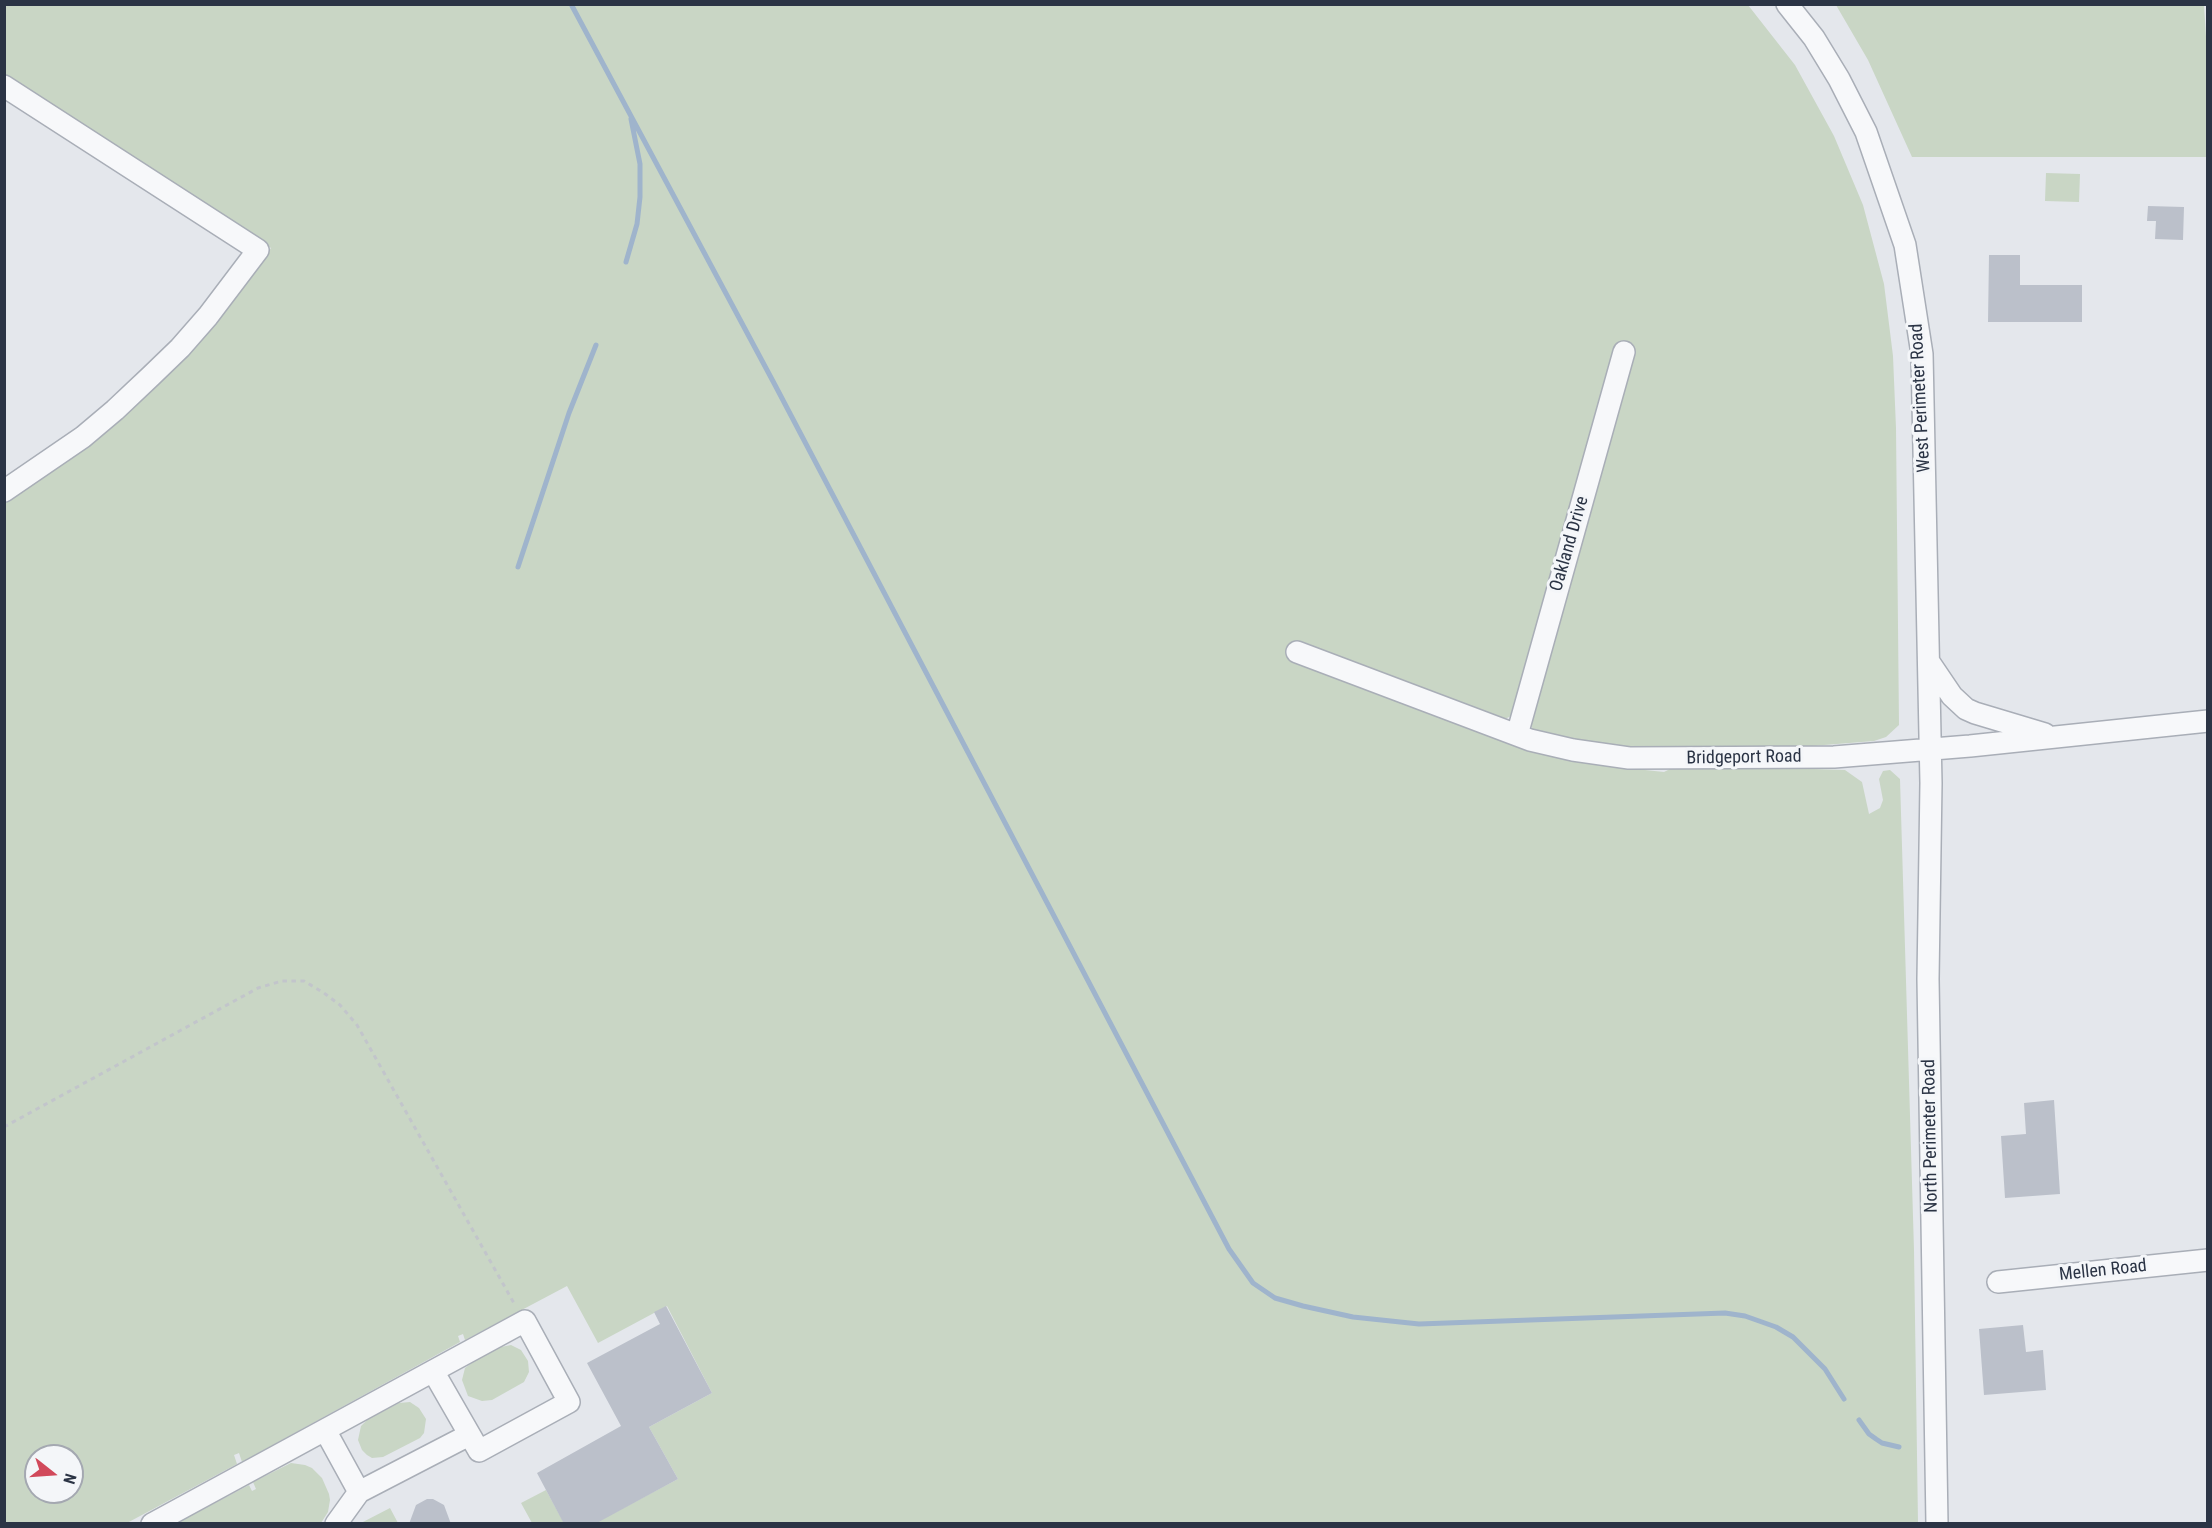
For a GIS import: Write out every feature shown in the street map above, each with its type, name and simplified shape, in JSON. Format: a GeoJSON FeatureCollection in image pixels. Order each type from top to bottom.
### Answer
{"type":"FeatureCollection","features":[{"type":"Feature","properties":{"kind":"street","name":"West Perimeter Road"},"geometry":{"type":"LineString","coordinates":[[1787,4],[1814,38],[1839,79],[1866,132],[1905,244],[1922,354],[1931,749]]}},
{"type":"Feature","properties":{"kind":"street"},"geometry":{"type":"LineString","coordinates":[[4,86],[258,249],[208,316],[180,348],[137,390],[83,437],[4,491]]}},
{"type":"Feature","properties":{"kind":"street","name":"Oakland Drive"},"geometry":{"type":"LineString","coordinates":[[1517,735],[1624,352]]}},
{"type":"Feature","properties":{"kind":"street","name":"Bridgeport Road"},"geometry":{"type":"LineString","coordinates":[[1297,652],[1517,735],[1573,750],[1646,759],[1834,756],[1931,749],[2208,721]]}},
{"type":"Feature","properties":{"kind":"street"},"geometry":{"type":"LineString","coordinates":[[1929,662],[1952,696],[1966,709],[2055,737]]}},
{"type":"Feature","properties":{"kind":"street","name":"North Perimeter Road"},"geometry":{"type":"LineString","coordinates":[[1931,749],[1929,979],[1937,1524]]}},
{"type":"Feature","properties":{"kind":"street","name":"Mellen Road"},"geometry":{"type":"LineString","coordinates":[[1998,1282],[2208,1260]]}},
{"type":"Feature","properties":{"kind":"street"},"geometry":{"type":"LineString","coordinates":[[152,1524],[432,1371],[522,1316],[569,1402],[479,1451],[432,1371]]}},
{"type":"Feature","properties":{"kind":"street"},"geometry":{"type":"LineString","coordinates":[[325,1430],[359,1492]]}},
{"type":"Feature","properties":{"kind":"street"},"geometry":{"type":"LineString","coordinates":[[336,1524],[359,1492],[470,1435]]}},
{"type":"Feature","properties":{"kind":"path"},"geometry":{"type":"LineString","coordinates":[[4,1127],[258,988],[282,981],[304,981],[340,1005],[357,1025],[522,1316]]}},
{"type":"Feature","properties":{"kind":"green space"},"geometry":{"type":"Polygon","coordinates":[[[5,5],[1748,5],[1795,65],[1834,136],[1863,205],[1884,284],[1893,356],[1896,428],[1899,725],[1886,737],[1874,741],[1787,748],[1638,751],[1534,732],[1527,715],[1626,367],[1630,343],[1620,341],[1547,603],[1529,653],[1511,716],[1501,721],[1466,725],[1468,729],[1523,745],[1645,770],[1664,772],[1674,767],[1723,766],[1845,770],[1862,782],[1869,814],[1880,808],[1883,800],[1879,779],[1883,771],[1890,770],[1900,779],[1914,1250],[1918,1523],[595,1523],[678,1479],[649,1427],[712,1393],[667,1306],[598,1343],[567,1286],[465,1340],[463,1334],[458,1336],[460,1342],[242,1462],[239,1453],[234,1455],[237,1464],[127,1523],[5,1523],[4,504],[87,447],[160,383],[203,339],[271,248],[5,76],[5,5]]]}},
{"type":"Feature","properties":{"kind":"green space"},"geometry":{"type":"Polygon","coordinates":[[[1836,5],[2204,5],[2208,68],[2207,157],[1912,157],[1868,60],[1836,5]]]}},
{"type":"Feature","properties":{"kind":"green space"},"geometry":{"type":"Polygon","coordinates":[[[2046,173],[2080,174],[2079,202],[2045,201],[2046,173]]]}},
{"type":"Feature","properties":{"kind":"green space"},"geometry":{"type":"Polygon","coordinates":[[[511,1345],[521,1350],[528,1361],[529,1372],[524,1382],[492,1400],[482,1401],[468,1396],[462,1380],[465,1368],[501,1347],[511,1345]]]}},
{"type":"Feature","properties":{"kind":"green space"},"geometry":{"type":"Polygon","coordinates":[[[410,1402],[419,1408],[426,1419],[424,1433],[420,1438],[383,1457],[372,1458],[367,1455],[358,1440],[361,1426],[368,1419],[399,1403],[410,1402]]]}},
{"type":"Feature","properties":{"kind":"green space"},"geometry":{"type":"Polygon","coordinates":[[[291,1463],[312,1468],[322,1478],[330,1500],[328,1512],[321,1523],[177,1523],[249,1485],[252,1491],[256,1489],[253,1482],[291,1463]]]}},
{"type":"Feature","properties":{"kind":"green space"},"geometry":{"type":"Polygon","coordinates":[[[546,1490],[564,1523],[532,1523],[521,1503],[546,1490]]]}},
{"type":"Feature","properties":{"kind":"green space"},"geometry":{"type":"Polygon","coordinates":[[[390,1508],[398,1523],[361,1523],[390,1508]]]}},
{"type":"Feature","properties":{"kind":"building"},"geometry":{"type":"Polygon","coordinates":[[[2148,206],[2184,207],[2183,240],[2155,239],[2156,221],[2147,221],[2148,206]]]}},
{"type":"Feature","properties":{"kind":"building"},"geometry":{"type":"Polygon","coordinates":[[[1989,255],[2020,255],[2020,285],[2082,285],[2082,322],[1988,322],[1989,255]]]}},
{"type":"Feature","properties":{"kind":"building"},"geometry":{"type":"Polygon","coordinates":[[[2054,1100],[2060,1194],[2005,1198],[2001,1136],[2026,1134],[2024,1103],[2054,1100]]]}},
{"type":"Feature","properties":{"kind":"building"},"geometry":{"type":"Polygon","coordinates":[[[666,1306],[712,1393],[649,1427],[678,1479],[595,1524],[564,1524],[537,1473],[621,1426],[587,1363],[660,1324],[654,1312],[666,1306]]]}},
{"type":"Feature","properties":{"kind":"building"},"geometry":{"type":"Polygon","coordinates":[[[2023,1325],[2026,1352],[2043,1350],[2046,1390],[1984,1395],[1979,1329],[2023,1325]]]}},
{"type":"Feature","properties":{"kind":"building"},"geometry":{"type":"Polygon","coordinates":[[[427,1499],[433,1499],[444,1505],[451,1524],[409,1524],[416,1505],[427,1499]]]}},
{"type":"Feature","properties":{"kind":"waterway"},"geometry":{"type":"LineString","coordinates":[[571,4],[775,385],[1229,1249],[1253,1283],[1275,1298],[1303,1306],[1353,1317],[1419,1324],[1725,1313],[1745,1316],[1776,1327],[1793,1337],[1825,1369],[1844,1399]]}},
{"type":"Feature","properties":{"kind":"waterway"},"geometry":{"type":"LineString","coordinates":[[626,262],[637,224],[640,197],[640,164],[631,119]]}},
{"type":"Feature","properties":{"kind":"waterway"},"geometry":{"type":"LineString","coordinates":[[518,567],[569,413],[596,345]]}},
{"type":"Feature","properties":{"kind":"waterway"},"geometry":{"type":"LineString","coordinates":[[1859,1420],[1869,1434],[1876,1439],[1882,1443],[1899,1447]]}}]}
